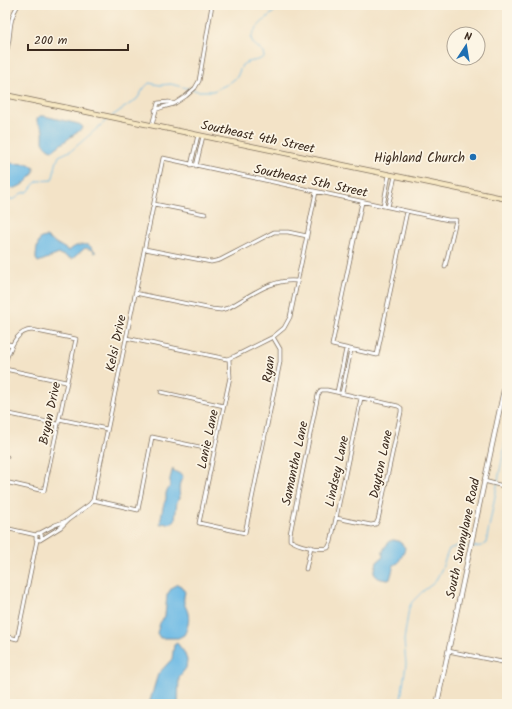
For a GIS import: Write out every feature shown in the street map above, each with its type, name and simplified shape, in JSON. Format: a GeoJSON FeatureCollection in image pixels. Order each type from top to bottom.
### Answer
{"type":"FeatureCollection","features":[{"type":"Feature","properties":{"kind":"main road","name":"Southeast 4th Street"},"geometry":{"type":"LineString","coordinates":[[5,94],[507,199]]}},
{"type":"Feature","properties":{"kind":"street"},"geometry":{"type":"LineString","coordinates":[[5,55],[8,47],[10,21],[18,5]]}},
{"type":"Feature","properties":{"kind":"street"},"geometry":{"type":"LineString","coordinates":[[152,125],[157,104],[160,102],[169,102],[174,104],[195,88],[199,81],[212,5]]}},
{"type":"Feature","properties":{"kind":"street"},"geometry":{"type":"LineString","coordinates":[[191,165],[200,135]]}},
{"type":"Feature","properties":{"kind":"street"},"geometry":{"type":"LineString","coordinates":[[196,166],[200,135]]}},
{"type":"Feature","properties":{"kind":"street","name":"Southeast 5th Street"},"geometry":{"type":"LineString","coordinates":[[163,158],[362,202],[448,220],[456,220],[445,267]]}},
{"type":"Feature","properties":{"kind":"street","name":"Kelsi Drive"},"geometry":{"type":"LineString","coordinates":[[93,500],[163,158]]}},
{"type":"Feature","properties":{"kind":"street"},"geometry":{"type":"LineString","coordinates":[[383,206],[392,175]]}},
{"type":"Feature","properties":{"kind":"street"},"geometry":{"type":"LineString","coordinates":[[388,207],[392,175]]}},
{"type":"Feature","properties":{"kind":"street"},"geometry":{"type":"LineString","coordinates":[[126,338],[229,359],[273,336],[284,328],[288,322],[316,192]]}},
{"type":"Feature","properties":{"kind":"street"},"geometry":{"type":"LineString","coordinates":[[362,202],[332,345],[377,355],[407,211]]}},
{"type":"Feature","properties":{"kind":"street"},"geometry":{"type":"LineString","coordinates":[[154,204],[205,214]]}},
{"type":"Feature","properties":{"kind":"street"},"geometry":{"type":"LineString","coordinates":[[145,249],[211,262],[220,260],[274,232],[288,232],[307,236]]}},
{"type":"Feature","properties":{"kind":"street"},"geometry":{"type":"LineString","coordinates":[[135,293],[199,307],[221,310],[228,308],[275,282],[285,280],[297,281]]}},
{"type":"Feature","properties":{"kind":"street","name":"Bryan Drive"},"geometry":{"type":"LineString","coordinates":[[5,482],[44,491],[76,339],[32,330],[26,331],[17,336],[12,346]]}},
{"type":"Feature","properties":{"kind":"street","name":"Ryan"},"geometry":{"type":"LineString","coordinates":[[199,523],[245,533],[280,362],[280,349],[273,336]]}},
{"type":"Feature","properties":{"kind":"street"},"geometry":{"type":"LineString","coordinates":[[5,343],[12,346],[5,362]]}},
{"type":"Feature","properties":{"kind":"street"},"geometry":{"type":"LineString","coordinates":[[349,349],[337,392],[361,398]]}},
{"type":"Feature","properties":{"kind":"street"},"geometry":{"type":"LineString","coordinates":[[342,393],[349,349]]}},
{"type":"Feature","properties":{"kind":"street","name":"Lanie Lane"},"geometry":{"type":"LineString","coordinates":[[199,523],[230,377],[229,359]]}},
{"type":"Feature","properties":{"kind":"street"},"geometry":{"type":"LineString","coordinates":[[5,369],[66,382]]}},
{"type":"Feature","properties":{"kind":"street","name":"South Sunnylane Road"},"geometry":{"type":"LineString","coordinates":[[437,704],[507,375]]}},
{"type":"Feature","properties":{"kind":"street","name":"Samantha Lane"},"geometry":{"type":"LineString","coordinates":[[311,546],[294,543],[290,540],[290,534],[318,395],[321,390],[337,392]]}},
{"type":"Feature","properties":{"kind":"street"},"geometry":{"type":"LineString","coordinates":[[161,392],[224,406]]}},
{"type":"Feature","properties":{"kind":"street","name":"Dayton Lane"},"geometry":{"type":"LineString","coordinates":[[336,518],[372,525],[376,524],[401,412],[401,408],[398,406],[361,398]]}},
{"type":"Feature","properties":{"kind":"street","name":"Lindsey Lane"},"geometry":{"type":"LineString","coordinates":[[311,546],[322,549],[328,548],[331,542],[361,398]]}},
{"type":"Feature","properties":{"kind":"street"},"geometry":{"type":"LineString","coordinates":[[5,413],[57,424]]}},
{"type":"Feature","properties":{"kind":"street"},"geometry":{"type":"LineString","coordinates":[[59,419],[107,429]]}},
{"type":"Feature","properties":{"kind":"street"},"geometry":{"type":"LineString","coordinates":[[37,540],[40,540],[59,529],[93,500],[138,510],[152,437],[214,450]]}},
{"type":"Feature","properties":{"kind":"street"},"geometry":{"type":"LineString","coordinates":[[484,481],[507,487]]}},
{"type":"Feature","properties":{"kind":"street"},"geometry":{"type":"LineString","coordinates":[[5,528],[36,535],[68,520]]}},
{"type":"Feature","properties":{"kind":"street"},"geometry":{"type":"LineString","coordinates":[[40,533],[42,538]]}},
{"type":"Feature","properties":{"kind":"street"},"geometry":{"type":"LineString","coordinates":[[5,636],[17,639],[37,540],[35,538],[36,535]]}},
{"type":"Feature","properties":{"kind":"street"},"geometry":{"type":"LineString","coordinates":[[306,569],[311,546]]}},
{"type":"Feature","properties":{"kind":"street"},"geometry":{"type":"LineString","coordinates":[[448,651],[507,663]]}},
{"type":"Feature","properties":{"kind":"water"},"geometry":{"type":"Polygon","coordinates":[[[40,116],[79,124],[83,128],[51,150],[47,148],[43,142],[43,131],[37,122],[37,119],[40,116]]]}},
{"type":"Feature","properties":{"kind":"water"},"geometry":{"type":"Polygon","coordinates":[[[5,163],[29,164],[34,168],[34,171],[29,179],[22,185],[9,189],[5,188],[5,163]]]}},
{"type":"Feature","properties":{"kind":"water"},"geometry":{"type":"Polygon","coordinates":[[[46,237],[69,251],[76,246],[89,245],[96,252],[94,253],[93,250],[85,248],[72,259],[59,254],[38,262],[36,259],[38,245],[41,238],[46,237]]]}},
{"type":"Feature","properties":{"kind":"water"},"geometry":{"type":"Polygon","coordinates":[[[173,468],[174,471],[183,477],[179,490],[180,498],[177,501],[175,520],[168,524],[160,524],[166,493],[170,486],[173,468]]]}},
{"type":"Feature","properties":{"kind":"water"},"geometry":{"type":"Polygon","coordinates":[[[392,540],[398,541],[403,545],[405,548],[404,552],[398,563],[394,565],[390,579],[381,579],[374,573],[377,562],[383,557],[385,547],[392,540]]]}},
{"type":"Feature","properties":{"kind":"water"},"geometry":{"type":"Polygon","coordinates":[[[177,584],[181,586],[185,592],[184,602],[189,616],[187,628],[184,635],[178,638],[160,638],[157,633],[160,623],[165,616],[167,595],[177,584]]]}},
{"type":"Feature","properties":{"kind":"water"},"geometry":{"type":"Polygon","coordinates":[[[177,643],[184,652],[187,660],[186,668],[179,677],[178,704],[149,704],[158,674],[172,659],[174,645],[177,643]]]}},
{"type":"Feature","properties":{"kind":"waterway"},"geometry":{"type":"LineString","coordinates":[[112,116],[137,99],[149,83],[160,85],[171,84],[198,91],[213,91],[228,84],[237,77],[242,65],[264,57],[263,52],[252,41],[253,33],[265,19],[277,9],[278,5]]}},
{"type":"Feature","properties":{"kind":"waterway"},"geometry":{"type":"LineString","coordinates":[[5,200],[15,199],[20,194],[29,191],[38,181],[52,180],[59,156],[72,150],[108,119]]}},
{"type":"Feature","properties":{"kind":"waterway"},"geometry":{"type":"LineString","coordinates":[[473,547],[482,546],[486,543],[507,434]]}},
{"type":"Feature","properties":{"kind":"waterway"},"geometry":{"type":"LineString","coordinates":[[402,704],[401,699],[406,664],[404,640],[409,608],[412,602],[435,582],[449,549],[457,546],[468,546]]}},
{"type":"Feature","properties":{"kind":"place","name":"Highland Church"},"geometry":{"type":"Point","coordinates":[473,157]}}]}
